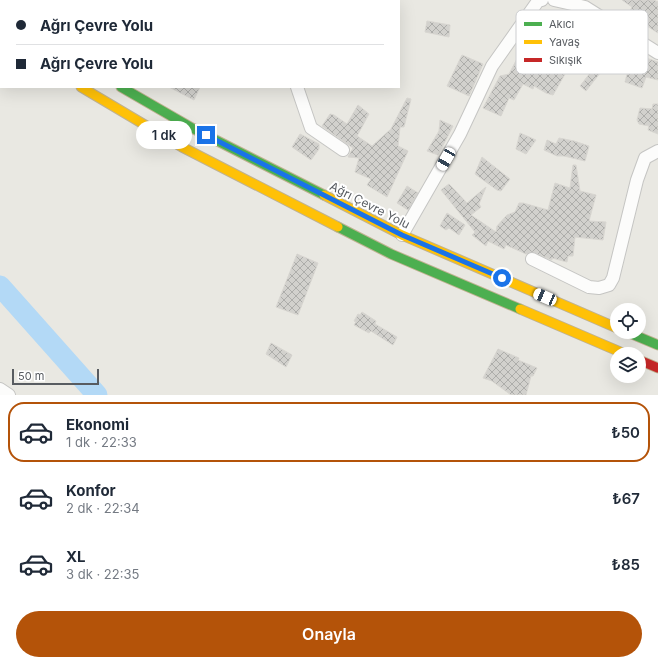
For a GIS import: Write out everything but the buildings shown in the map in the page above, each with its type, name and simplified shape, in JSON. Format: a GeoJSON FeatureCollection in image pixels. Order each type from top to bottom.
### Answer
{"type":"FeatureCollection","features":[{"type":"Feature","properties":{"kind":"highway"},"geometry":{"type":"LineString","coordinates":[[83,88],[182,146],[392,254],[610,348]]}},
{"type":"Feature","properties":{"kind":"highway","name":"Ağrı Çevre Yolu"},"geometry":{"type":"LineString","coordinates":[[123,88],[192,128],[402,235],[610,325]]}},
{"type":"Feature","properties":{"kind":"highway"},"geometry":{"type":"LineString","coordinates":[[644,339],[658,345]]}},
{"type":"Feature","properties":{"kind":"highway"},"geometry":{"type":"LineString","coordinates":[[646,363],[658,368]]}},
{"type":"Feature","properties":{"kind":"street"},"geometry":{"type":"LineString","coordinates":[[532,10],[538,1],[542,0]]}},
{"type":"Feature","properties":{"kind":"street"},"geometry":{"type":"LineString","coordinates":[[554,0],[585,7],[590,10]]}},
{"type":"Feature","properties":{"kind":"street"},"geometry":{"type":"LineString","coordinates":[[402,235],[460,134],[492,66],[516,32]]}},
{"type":"Feature","properties":{"kind":"street"},"geometry":{"type":"LineString","coordinates":[[648,47],[658,53]]}},
{"type":"Feature","properties":{"kind":"street"},"geometry":{"type":"LineString","coordinates":[[297,88],[311,128],[343,150]]}},
{"type":"Feature","properties":{"kind":"street"},"geometry":{"type":"LineString","coordinates":[[532,259],[589,287],[599,288],[609,285],[613,278],[637,180],[645,158],[658,151]]}},
{"type":"Feature","properties":{"kind":"street"},"geometry":{"type":"LineString","coordinates":[[0,389],[9,395]]}},
{"type":"Feature","properties":{"kind":"waterway"},"geometry":{"type":"LineString","coordinates":[[0,286],[97,395]]}},
{"type":"Feature","properties":{"kind":"traffic: fast"},"geometry":{"type":"LineString","coordinates":[[123,88],[192,128],[324,195]]}},
{"type":"Feature","properties":{"kind":"traffic: fast"},"geometry":{"type":"LineString","coordinates":[[338,227],[391,254],[520,309]]}},
{"type":"Feature","properties":{"kind":"traffic: fast"},"geometry":{"type":"LineString","coordinates":[[644,339],[658,345]]}},
{"type":"Feature","properties":{"kind":"traffic: slow"},"geometry":{"type":"LineString","coordinates":[[83,88],[182,147],[338,227]]}},
{"type":"Feature","properties":{"kind":"traffic: slow"},"geometry":{"type":"LineString","coordinates":[[324,195],[402,235],[610,325]]}},
{"type":"Feature","properties":{"kind":"traffic: slow"},"geometry":{"type":"LineString","coordinates":[[520,309],[610,348]]}},
{"type":"Feature","properties":{"kind":"traffic: jam"},"geometry":{"type":"LineString","coordinates":[[646,363],[658,368]]}},
{"type":"Feature","properties":{"kind":"route"},"geometry":{"type":"LineString","coordinates":[[206,135],[402,235],[502,278]]}}]}
